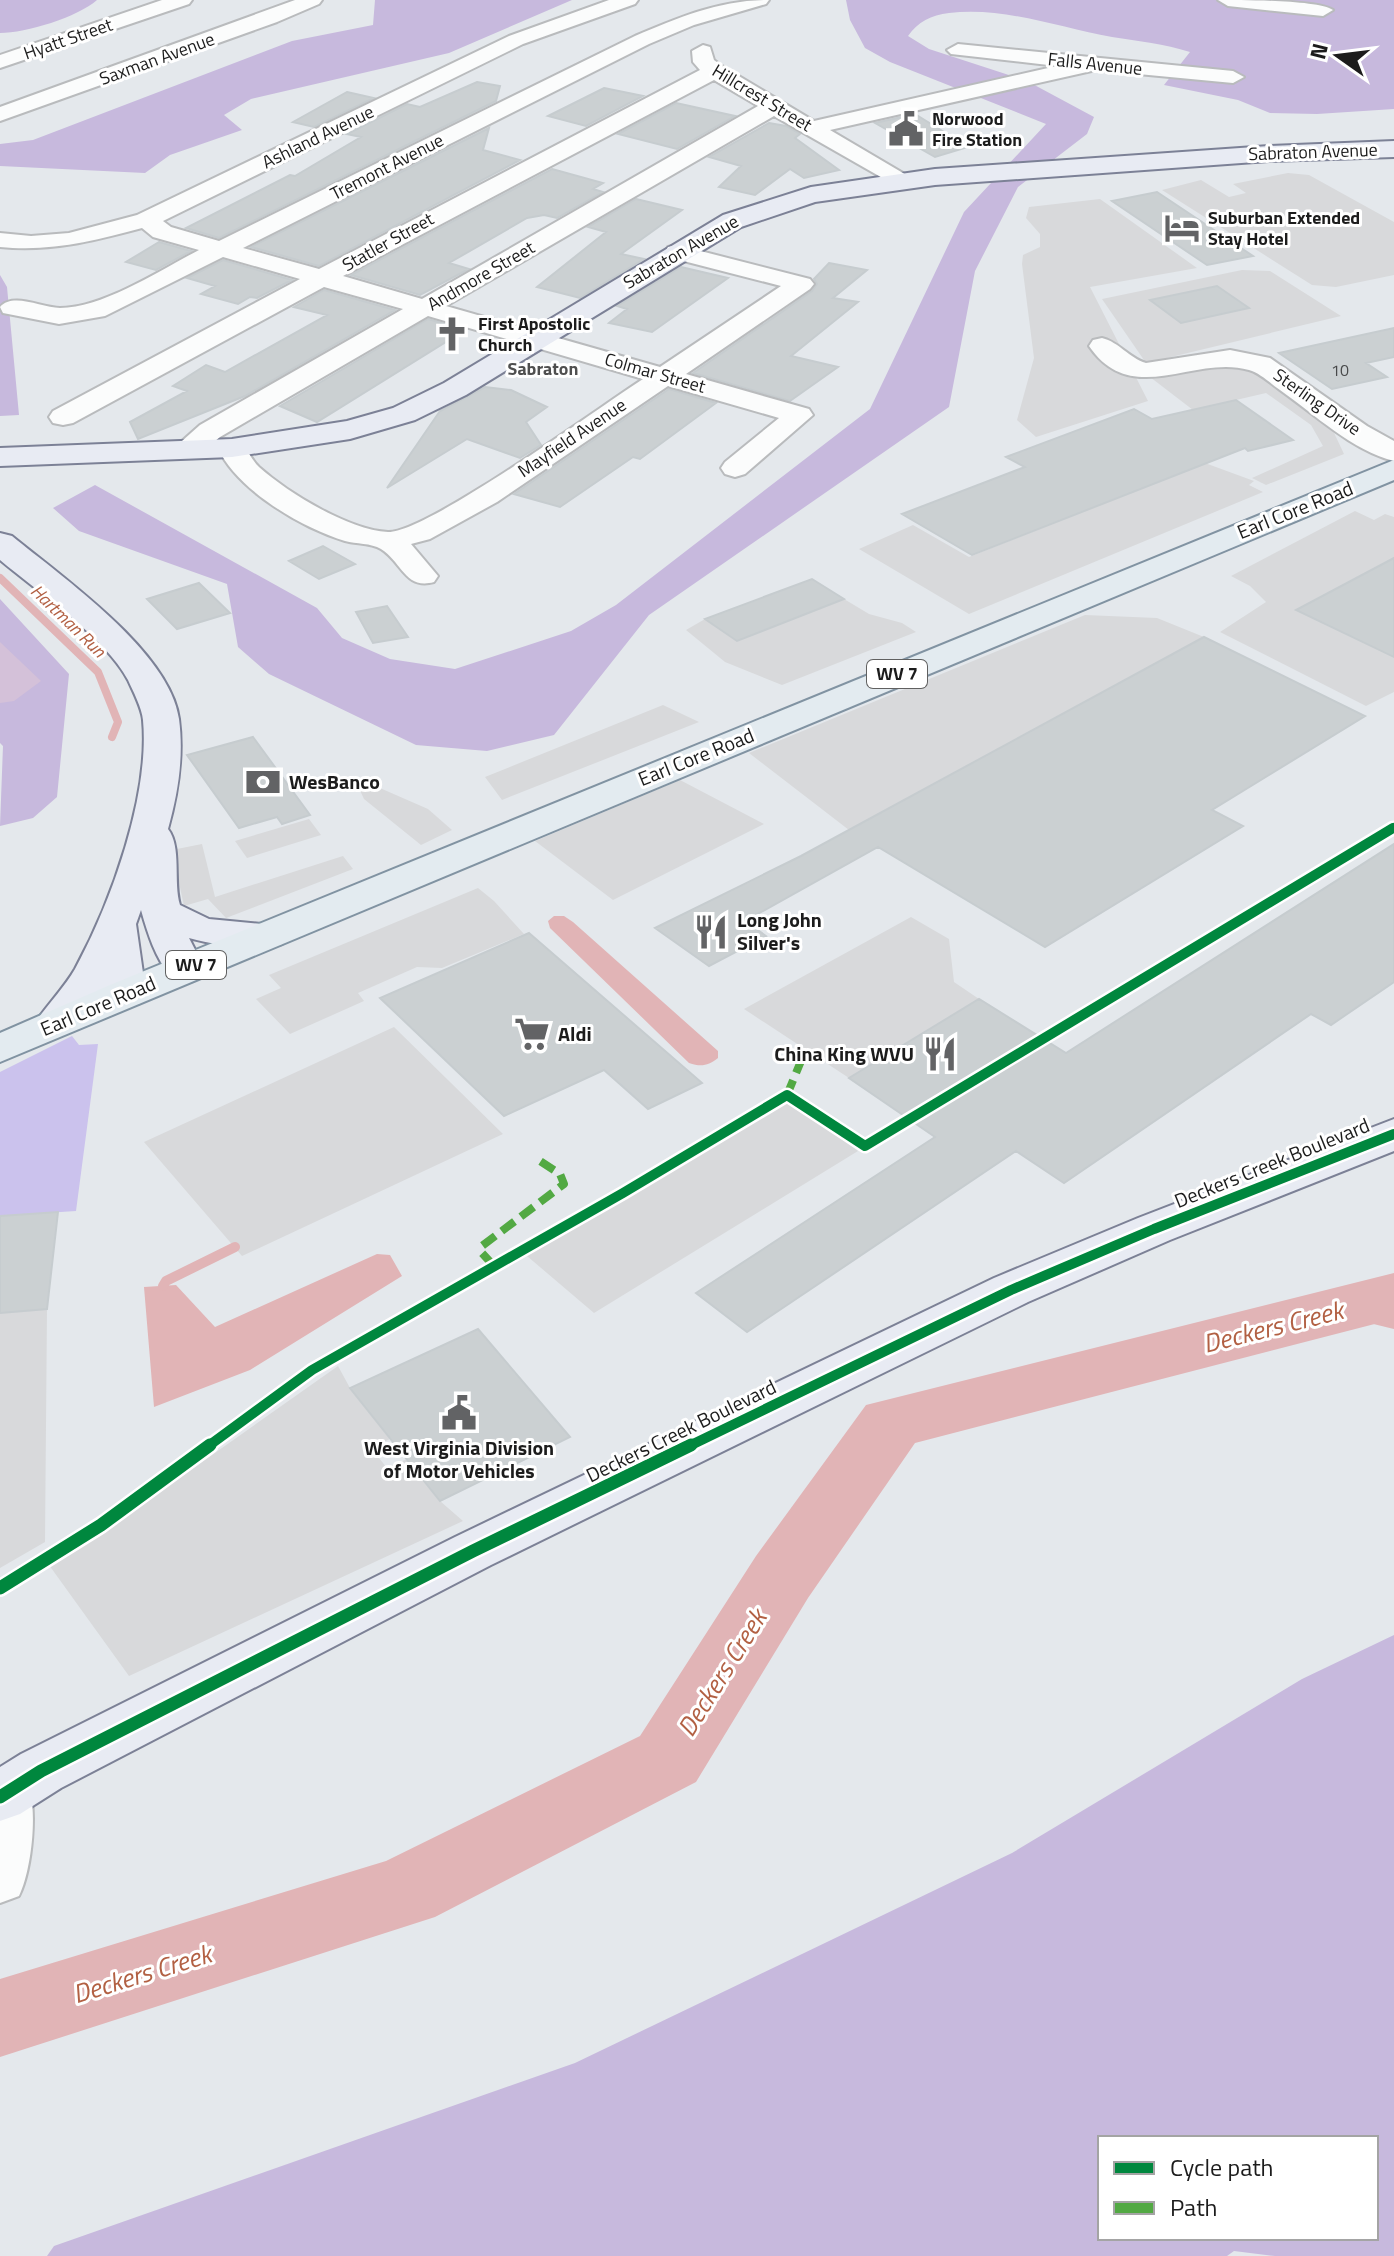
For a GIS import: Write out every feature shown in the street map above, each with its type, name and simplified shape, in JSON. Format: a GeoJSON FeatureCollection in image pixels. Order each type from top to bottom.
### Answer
{"type":"FeatureCollection","features":[{"type":"Feature","properties":{"kind":"main road","name":"Earl Core Road"},"geometry":{"type":"LineString","coordinates":[[0,1049],[185,969],[1394,469]]}},
{"type":"Feature","properties":{"kind":"street","name":"Hyatt Street"},"geometry":{"type":"LineString","coordinates":[[0,62],[182,0]]}},
{"type":"Feature","properties":{"kind":"street","name":"Saxman Avenue"},"geometry":{"type":"LineString","coordinates":[[0,114],[312,0]]}},
{"type":"Feature","properties":{"kind":"street","name":"Ashland Avenue"},"geometry":{"type":"LineString","coordinates":[[0,240],[31,243],[70,240],[146,220],[516,40],[628,0]]}},
{"type":"Feature","properties":{"kind":"street","name":"Hillcrest Street"},"geometry":{"type":"LineString","coordinates":[[762,0],[701,54],[704,62],[714,71],[900,181]]}},
{"type":"Feature","properties":{"kind":"street","name":"Tremont Avenue"},"geometry":{"type":"LineString","coordinates":[[12,308],[59,316],[96,311],[642,40],[687,21],[762,0]]}},
{"type":"Feature","properties":{"kind":"street"},"geometry":{"type":"LineString","coordinates":[[1228,0],[1323,10]]}},
{"type":"Feature","properties":{"kind":"street","name":"Falls Avenue"},"geometry":{"type":"LineString","coordinates":[[958,50],[1233,77]]}},
{"type":"Feature","properties":{"kind":"street"},"geometry":{"type":"LineString","coordinates":[[811,128],[1090,65]]}},
{"type":"Feature","properties":{"kind":"street","name":"Statler Street"},"geometry":{"type":"LineString","coordinates":[[63,417],[714,71]]}},
{"type":"Feature","properties":{"kind":"street"},"geometry":{"type":"LineString","coordinates":[[909,86],[948,97]]}},
{"type":"Feature","properties":{"kind":"street","name":"Andmore Street"},"geometry":{"type":"LineString","coordinates":[[177,449],[776,105]]}},
{"type":"Feature","properties":{"kind":"street","name":"Sabraton Avenue"},"geometry":{"type":"LineString","coordinates":[[0,457],[232,448],[350,430],[404,414],[455,389],[732,221],[776,204],[836,190],[900,181],[1270,152],[1394,149]]}},
{"type":"Feature","properties":{"kind":"street","name":"Colmar Street"},"geometry":{"type":"LineString","coordinates":[[146,220],[162,232],[799,415],[735,468]]}},
{"type":"Feature","properties":{"kind":"street","name":"Mayfield Avenue"},"geometry":{"type":"LineString","coordinates":[[389,541],[420,533],[487,496],[801,284],[677,252]]}},
{"type":"Feature","properties":{"kind":"street","name":"Sterling Drive"},"geometry":{"type":"LineString","coordinates":[[1102,346],[1133,370],[1145,371],[1230,358],[1261,364],[1357,432],[1394,453]]}},
{"type":"Feature","properties":{"kind":"street"},"geometry":{"type":"LineString","coordinates":[[232,448],[238,461],[256,478],[307,515],[354,535],[389,541],[423,576]]}},
{"type":"Feature","properties":{"kind":"street"},"geometry":{"type":"LineString","coordinates":[[0,543],[102,627],[125,651],[144,677],[161,717],[163,771],[116,924],[93,974],[56,1023]]}},
{"type":"Feature","properties":{"kind":"street"},"geometry":{"type":"LineString","coordinates":[[153,811],[156,891],[171,946],[185,969]]}},
{"type":"Feature","properties":{"kind":"street"},"geometry":{"type":"LineString","coordinates":[[163,912],[182,925],[215,933],[268,935]]}},
{"type":"Feature","properties":{"kind":"street"},"geometry":{"type":"LineString","coordinates":[[116,924],[125,994]]}},
{"type":"Feature","properties":{"kind":"street","name":"Deckers Creek Boulevard"},"geometry":{"type":"LineString","coordinates":[[4,1795],[41,1771],[459,1558],[1011,1290],[1154,1229],[1394,1134]]}},
{"type":"Feature","properties":{"kind":"street"},"geometry":{"type":"LineString","coordinates":[[0,1880],[5,1863],[1,1812],[4,1795]]}},
{"type":"Feature","properties":{"kind":"shaded area"},"geometry":{"type":"Polygon","coordinates":[[[0,0],[97,0],[51,23],[0,33],[0,0]]]}},
{"type":"Feature","properties":{"kind":"shaded area"},"geometry":{"type":"Polygon","coordinates":[[[375,0],[572,0],[449,53],[251,99],[224,115],[242,130],[170,155],[145,173],[0,166],[0,144],[33,140],[292,41],[373,25],[375,0]]]}},
{"type":"Feature","properties":{"kind":"shaded area"},"geometry":{"type":"Polygon","coordinates":[[[846,0],[1394,0],[1394,109],[1317,114],[1270,113],[1238,100],[1164,85],[1190,52],[1180,49],[1011,15],[942,14],[921,23],[908,36],[929,49],[1027,81],[1094,117],[1087,134],[1018,187],[975,271],[949,407],[649,615],[554,735],[487,751],[416,745],[269,674],[238,647],[227,584],[79,531],[53,508],[95,485],[317,608],[342,638],[390,659],[455,669],[571,631],[616,605],[870,409],[964,212],[1046,124],[890,62],[865,48],[850,20],[846,0]]]}},
{"type":"Feature","properties":{"kind":"shaded area"},"geometry":{"type":"Polygon","coordinates":[[[1288,173],[1309,175],[1394,222],[1394,275],[1336,287],[1312,285],[1162,190],[1201,180],[1229,197],[1246,193],[1233,184],[1288,173]]]}},
{"type":"Feature","properties":{"kind":"shaded area"},"geometry":{"type":"Polygon","coordinates":[[[1100,199],[1197,268],[1090,287],[1148,401],[1036,437],[1017,420],[1034,358],[1023,255],[1040,247],[1040,234],[1026,218],[1029,207],[1100,199]]]}},
{"type":"Feature","properties":{"kind":"shaded area"},"geometry":{"type":"Polygon","coordinates":[[[1242,270],[1270,271],[1341,316],[1146,363],[1102,299],[1242,270]]]}},
{"type":"Feature","properties":{"kind":"shaded area"},"geometry":{"type":"Polygon","coordinates":[[[0,275],[7,287],[19,415],[0,416],[0,275]]]}},
{"type":"Feature","properties":{"kind":"shaded area"},"geometry":{"type":"Polygon","coordinates":[[[1206,365],[1250,366],[1328,420],[1344,454],[1266,485],[1252,478],[1323,446],[1311,425],[1266,393],[1193,410],[1150,377],[1206,365]]]}},
{"type":"Feature","properties":{"kind":"shaded area"},"geometry":{"type":"Polygon","coordinates":[[[1205,463],[1254,481],[1249,485],[1263,492],[969,614],[859,549],[913,525],[969,557],[1205,463]]]}},
{"type":"Feature","properties":{"kind":"shaded area"},"geometry":{"type":"Polygon","coordinates":[[[1355,511],[1374,520],[1385,514],[1394,517],[1394,692],[1366,706],[1220,632],[1266,602],[1250,586],[1231,576],[1355,511]]]}},
{"type":"Feature","properties":{"kind":"shaded area"},"geometry":{"type":"Polygon","coordinates":[[[0,599],[69,674],[57,797],[33,818],[0,826],[3,746],[0,743],[0,599]]]}},
{"type":"Feature","properties":{"kind":"shaded area"},"geometry":{"type":"Polygon","coordinates":[[[844,599],[869,614],[902,623],[916,632],[782,685],[725,662],[686,630],[705,619],[737,641],[844,599]]]}},
{"type":"Feature","properties":{"kind":"shaded area"},"geometry":{"type":"Polygon","coordinates":[[[1085,615],[1157,618],[1204,637],[849,830],[749,753],[1085,615]]]}},
{"type":"Feature","properties":{"kind":"shaded area"},"geometry":{"type":"Polygon","coordinates":[[[0,642],[41,681],[14,701],[0,703],[0,642]]]}},
{"type":"Feature","properties":{"kind":"shaded area"},"geometry":{"type":"Polygon","coordinates":[[[663,705],[699,722],[502,800],[485,777],[663,705]]]}},
{"type":"Feature","properties":{"kind":"shaded area"},"geometry":{"type":"Polygon","coordinates":[[[680,780],[764,824],[613,900],[535,841],[680,780]]]}},
{"type":"Feature","properties":{"kind":"shaded area"},"geometry":{"type":"Polygon","coordinates":[[[373,785],[428,809],[452,830],[421,845],[364,799],[358,786],[373,785]]]}},
{"type":"Feature","properties":{"kind":"shaded area"},"geometry":{"type":"Polygon","coordinates":[[[309,819],[321,835],[247,858],[235,841],[309,819]]]}},
{"type":"Feature","properties":{"kind":"shaded area"},"geometry":{"type":"Polygon","coordinates":[[[202,844],[215,897],[343,856],[353,869],[226,918],[208,899],[184,906],[172,850],[202,844]]]}},
{"type":"Feature","properties":{"kind":"shaded area"},"geometry":{"type":"Polygon","coordinates":[[[478,888],[524,934],[442,968],[417,967],[358,993],[364,1001],[290,1034],[256,999],[281,988],[269,975],[478,888]]]}},
{"type":"Feature","properties":{"kind":"shaded area"},"geometry":{"type":"Polygon","coordinates":[[[554,916],[564,916],[573,922],[718,1051],[718,1058],[704,1065],[689,1063],[550,928],[548,921],[554,916]]]}},
{"type":"Feature","properties":{"kind":"shaded area"},"geometry":{"type":"Polygon","coordinates":[[[911,917],[949,939],[954,982],[979,999],[849,1078],[744,1009],[911,917]]]}},
{"type":"Feature","properties":{"kind":"shaded area"},"geometry":{"type":"Polygon","coordinates":[[[394,1027],[503,1134],[242,1256],[144,1142],[394,1027]]]}},
{"type":"Feature","properties":{"kind":"shaded area"},"geometry":{"type":"Polygon","coordinates":[[[72,1036],[79,1045],[98,1044],[76,1211],[0,1216],[0,1072],[72,1036]]]}},
{"type":"Feature","properties":{"kind":"shaded area"},"geometry":{"type":"Polygon","coordinates":[[[789,1101],[858,1151],[594,1313],[527,1256],[789,1101]]]}},
{"type":"Feature","properties":{"kind":"shaded area"},"geometry":{"type":"Polygon","coordinates":[[[377,1254],[390,1255],[402,1276],[250,1370],[154,1407],[144,1287],[176,1285],[215,1327],[377,1254]]]}},
{"type":"Feature","properties":{"kind":"shaded area"},"geometry":{"type":"Polygon","coordinates":[[[47,1309],[45,1542],[0,1568],[0,1313],[47,1309]]]}},
{"type":"Feature","properties":{"kind":"shaded area"},"geometry":{"type":"Polygon","coordinates":[[[338,1366],[350,1388],[390,1439],[371,1448],[387,1468],[407,1459],[440,1501],[463,1521],[129,1676],[49,1565],[100,1534],[338,1366]]]}},
{"type":"Feature","properties":{"kind":"shaded area"},"geometry":{"type":"Polygon","coordinates":[[[1394,1635],[1394,2256],[1275,2256],[1234,2251],[1227,2256],[47,2256],[54,2246],[575,2063],[1012,1853],[1302,1679],[1394,1635]]]}},
{"type":"Feature","properties":{"kind":"building"},"geometry":{"type":"Polygon","coordinates":[[[477,82],[500,86],[496,101],[219,238],[186,228],[290,175],[295,176],[361,137],[347,134],[407,104],[420,107],[477,82]]]}},
{"type":"Feature","properties":{"kind":"building"},"geometry":{"type":"Polygon","coordinates":[[[604,88],[643,96],[586,126],[548,116],[604,88]]]}},
{"type":"Feature","properties":{"kind":"building"},"geometry":{"type":"Polygon","coordinates":[[[347,92],[374,98],[314,127],[293,122],[347,92]]]}},
{"type":"Feature","properties":{"kind":"building"},"geometry":{"type":"Polygon","coordinates":[[[676,103],[735,116],[677,149],[618,134],[676,103]]]}},
{"type":"Feature","properties":{"kind":"building","name":"Norwood Fire Station"},"geometry":{"type":"Polygon","coordinates":[[[915,114],[968,147],[935,157],[875,123],[915,114]]]}},
{"type":"Feature","properties":{"kind":"building"},"geometry":{"type":"Polygon","coordinates":[[[769,123],[786,126],[800,134],[795,138],[839,170],[804,178],[790,169],[755,195],[719,187],[741,166],[709,157],[769,123]]]}},
{"type":"Feature","properties":{"kind":"building"},"geometry":{"type":"Polygon","coordinates":[[[489,128],[483,150],[520,160],[319,266],[251,247],[489,128]]]}},
{"type":"Feature","properties":{"kind":"building"},"geometry":{"type":"Polygon","coordinates":[[[552,169],[603,183],[593,189],[603,192],[557,218],[544,215],[527,218],[449,263],[469,269],[420,295],[351,275],[552,169]]]}},
{"type":"Feature","properties":{"kind":"building","name":"Suburban Extended Stay Hotel"},"geometry":{"type":"Polygon","coordinates":[[[1157,192],[1253,256],[1207,265],[1112,201],[1157,192]]]}},
{"type":"Feature","properties":{"kind":"building"},"geometry":{"type":"Polygon","coordinates":[[[636,199],[682,210],[621,254],[644,259],[580,298],[537,287],[606,232],[588,227],[636,199]]]}},
{"type":"Feature","properties":{"kind":"building"},"geometry":{"type":"Polygon","coordinates":[[[159,242],[191,251],[156,270],[126,262],[159,242]]]}},
{"type":"Feature","properties":{"kind":"building"},"geometry":{"type":"Polygon","coordinates":[[[223,260],[292,280],[238,304],[201,294],[215,286],[187,278],[223,260]]]}},
{"type":"Feature","properties":{"kind":"building"},"geometry":{"type":"Polygon","coordinates":[[[829,263],[867,270],[833,298],[858,302],[791,356],[838,367],[790,401],[693,373],[812,291],[817,284],[814,279],[829,263]]]}},
{"type":"Feature","properties":{"kind":"building"},"geometry":{"type":"Polygon","coordinates":[[[681,267],[728,278],[652,332],[609,323],[627,309],[617,306],[681,267]]]}},
{"type":"Feature","properties":{"kind":"building"},"geometry":{"type":"Polygon","coordinates":[[[1217,286],[1249,308],[1181,323],[1150,300],[1217,286]]]}},
{"type":"Feature","properties":{"kind":"building"},"geometry":{"type":"Polygon","coordinates":[[[324,290],[395,310],[245,396],[138,439],[130,422],[187,391],[173,386],[206,365],[225,372],[327,315],[294,307],[324,290]]]}},
{"type":"Feature","properties":{"kind":"building"},"geometry":{"type":"Polygon","coordinates":[[[428,319],[465,330],[317,422],[280,406],[428,319]]]}},
{"type":"Feature","properties":{"kind":"building"},"geometry":{"type":"Polygon","coordinates":[[[1394,328],[1394,357],[1366,363],[1387,377],[1332,389],[1279,353],[1394,328]]]}},
{"type":"Feature","properties":{"kind":"building"},"geometry":{"type":"Polygon","coordinates":[[[485,387],[511,390],[547,407],[526,422],[541,445],[520,458],[467,439],[387,488],[440,411],[485,387]]]}},
{"type":"Feature","properties":{"kind":"building"},"geometry":{"type":"Polygon","coordinates":[[[669,389],[716,403],[640,459],[633,457],[560,507],[514,494],[669,389]]]}},
{"type":"Feature","properties":{"kind":"building"},"geometry":{"type":"Polygon","coordinates":[[[1236,400],[1293,440],[1248,451],[1245,448],[972,555],[902,514],[1025,467],[1006,457],[1134,409],[1152,419],[1236,400]]]}},
{"type":"Feature","properties":{"kind":"building"},"geometry":{"type":"Polygon","coordinates":[[[323,546],[355,564],[319,579],[289,561],[323,546]]]}},
{"type":"Feature","properties":{"kind":"building"},"geometry":{"type":"Polygon","coordinates":[[[1394,558],[1394,657],[1296,610],[1394,558]]]}},
{"type":"Feature","properties":{"kind":"building"},"geometry":{"type":"Polygon","coordinates":[[[812,579],[844,599],[737,641],[705,619],[812,579]]]}},
{"type":"Feature","properties":{"kind":"building"},"geometry":{"type":"Polygon","coordinates":[[[199,583],[230,613],[177,629],[147,599],[199,583]]]}},
{"type":"Feature","properties":{"kind":"building"},"geometry":{"type":"Polygon","coordinates":[[[387,606],[408,637],[373,643],[356,612],[387,606]]]}},
{"type":"Feature","properties":{"kind":"building"},"geometry":{"type":"Polygon","coordinates":[[[1204,637],[1365,716],[1212,810],[1243,826],[1045,947],[878,847],[745,921],[766,936],[709,966],[655,928],[801,856],[1204,637]]]}},
{"type":"Feature","properties":{"kind":"building","name":"WesBanco"},"geometry":{"type":"Polygon","coordinates":[[[253,737],[310,815],[282,824],[277,817],[239,828],[187,755],[253,737]]]}},
{"type":"Feature","properties":{"kind":"building"},"geometry":{"type":"Polygon","coordinates":[[[1394,844],[1394,982],[1331,1025],[1311,1014],[1064,1183],[1016,1151],[747,1332],[696,1293],[935,1137],[849,1078],[979,999],[1066,1053],[1394,844]]]}},
{"type":"Feature","properties":{"kind":"building","name":"Aldi"},"geometry":{"type":"Polygon","coordinates":[[[529,933],[702,1083],[648,1109],[604,1070],[504,1116],[380,998],[529,933]]]}},
{"type":"Feature","properties":{"kind":"building"},"geometry":{"type":"Polygon","coordinates":[[[58,1212],[47,1309],[0,1313],[0,1216],[58,1212]]]}},
{"type":"Feature","properties":{"kind":"building","name":"West Virginia Division of Motor Vehicles"},"geometry":{"type":"Polygon","coordinates":[[[478,1329],[570,1437],[440,1501],[350,1388],[478,1329]]]}},
{"type":"Feature","properties":{"kind":"waterway","name":"Hartman Run"},"geometry":{"type":"LineString","coordinates":[[0,578],[98,672],[118,722],[112,737]]}},
{"type":"Feature","properties":{"kind":"waterway"},"geometry":{"type":"LineString","coordinates":[[163,1286],[166,1281],[235,1247]]}},
{"type":"Feature","properties":{"kind":"waterway","name":"Deckers Creek"},"geometry":{"type":"LineString","coordinates":[[0,2018],[406,1891],[668,1759],[782,1577],[891,1423],[1394,1296]]}},
{"type":"Feature","properties":{"kind":"waterway"},"geometry":{"type":"LineString","coordinates":[[1337,1310],[1394,1324]]}},
{"type":"Feature","properties":{"kind":"marked path"},"geometry":{"type":"LineString","coordinates":[[787,1095],[801,1061]]}},
{"type":"Feature","properties":{"kind":"marked path"},"geometry":{"type":"LineString","coordinates":[[493,1265],[482,1253],[482,1246],[564,1184],[560,1174],[540,1161]]}},
{"type":"Feature","properties":{"kind":"cycle path"},"geometry":{"type":"LineString","coordinates":[[0,1588],[101,1525],[312,1370],[623,1193],[787,1095],[865,1146],[1394,827]]}},
{"type":"Feature","properties":{"kind":"cycle path"},"geometry":{"type":"LineString","coordinates":[[0,1797],[41,1771],[473,1551],[1011,1290],[1154,1229],[1394,1134]]}},
{"type":"Feature","properties":{"kind":"place","name":"Norwood Fire Station"},"geometry":{"type":"Point","coordinates":[906,129]}},
{"type":"Feature","properties":{"kind":"place","name":"Suburban Extended Stay Hotel"},"geometry":{"type":"Point","coordinates":[1182,228]}},
{"type":"Feature","properties":{"kind":"place","name":"First Apostolic Church"},"geometry":{"type":"Point","coordinates":[452,334]}},
{"type":"Feature","properties":{"kind":"place","name":"WesBanco"},"geometry":{"type":"Point","coordinates":[263,782]}},
{"type":"Feature","properties":{"kind":"place","name":"Long John Silver's"},"geometry":{"type":"Point","coordinates":[711,932]}},
{"type":"Feature","properties":{"kind":"place","name":"Aldi"},"geometry":{"type":"Point","coordinates":[532,1034]}},
{"type":"Feature","properties":{"kind":"place","name":"China King WVU"},"geometry":{"type":"Point","coordinates":[940,1054]}},
{"type":"Feature","properties":{"kind":"place","name":"West Virginia Division of Motor Vehicles"},"geometry":{"type":"Point","coordinates":[459,1413]}},
{"type":"Feature","properties":{"kind":"district","name":"Sabraton"},"geometry":{"type":"Point","coordinates":[543,369]}}]}
